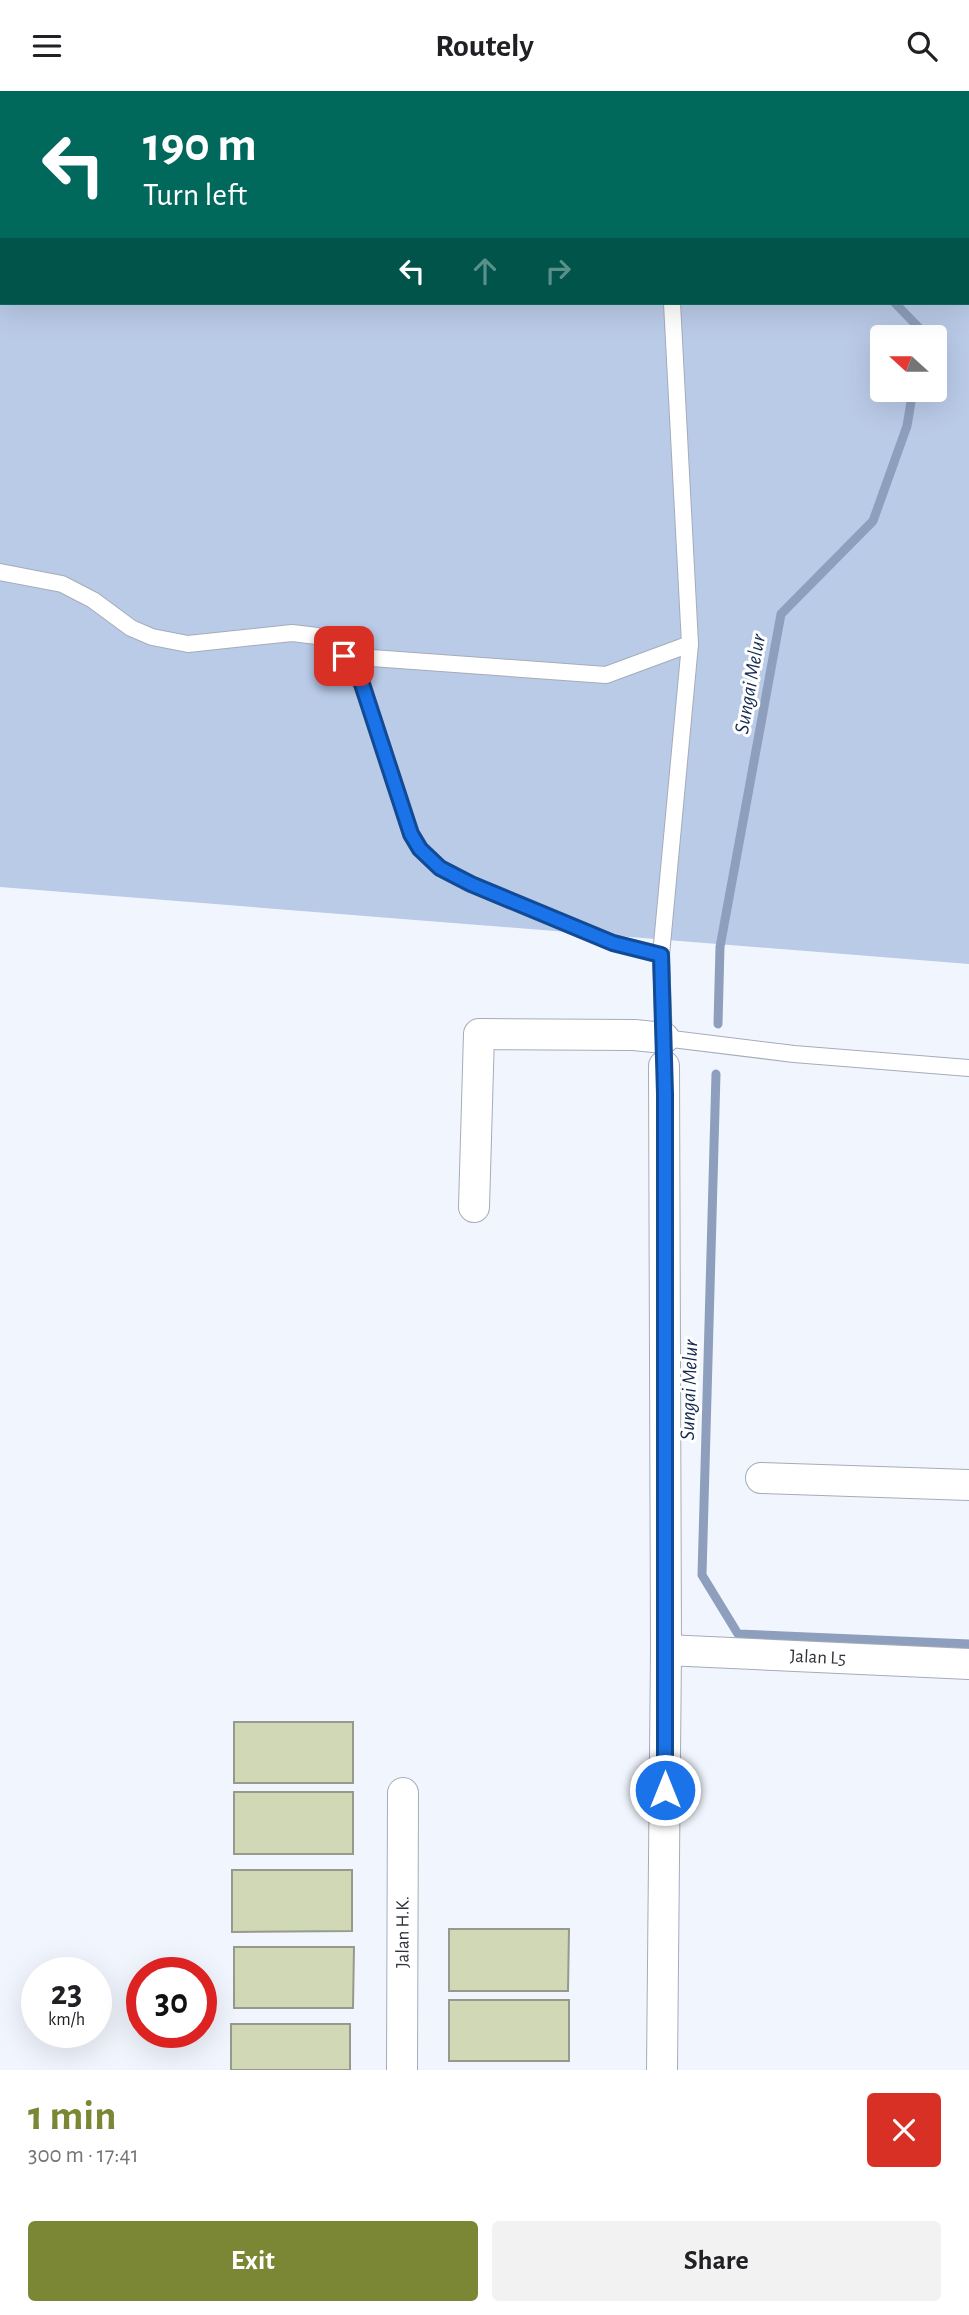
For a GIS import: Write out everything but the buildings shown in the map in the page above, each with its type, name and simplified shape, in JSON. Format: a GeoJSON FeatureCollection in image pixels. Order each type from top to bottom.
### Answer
{"type":"FeatureCollection","features":[{"type":"Feature","properties":{"kind":"street"},"geometry":{"type":"LineString","coordinates":[[474,1207],[479,1034],[621,1034],[664,1052],[666,1650],[662,2070]]}},
{"type":"Feature","properties":{"kind":"street"},"geometry":{"type":"LineString","coordinates":[[761,1478],[969,1485]]}},
{"type":"Feature","properties":{"kind":"street","name":"Jalan L5"},"geometry":{"type":"LineString","coordinates":[[666,1650],[969,1664]]}},
{"type":"Feature","properties":{"kind":"street","name":"Jalan H.K."},"geometry":{"type":"LineString","coordinates":[[402,2070],[403,1793]]}},
{"type":"Feature","properties":{"kind":"lane"},"geometry":{"type":"LineString","coordinates":[[672,305],[690,644],[661,955],[664,1052],[794,1054],[969,1068]]}},
{"type":"Feature","properties":{"kind":"lane"},"geometry":{"type":"LineString","coordinates":[[0,572],[62,584],[93,600],[131,628],[152,637],[188,644],[292,633],[317,636],[344,656],[362,684],[411,834],[420,849],[440,868],[471,884],[613,943],[661,955]]}},
{"type":"Feature","properties":{"kind":"lane"},"geometry":{"type":"LineString","coordinates":[[344,656],[606,675],[690,644]]}},
{"type":"Feature","properties":{"kind":"shaded area"},"geometry":{"type":"Polygon","coordinates":[[[0,305],[969,305],[969,964],[0,887],[0,305]]]}},
{"type":"Feature","properties":{"kind":"waterway","name":"Sungai Melur"},"geometry":{"type":"LineString","coordinates":[[897,305],[916,325]]}},
{"type":"Feature","properties":{"kind":"waterway","name":"Sungai Melur"},"geometry":{"type":"LineString","coordinates":[[718,1024],[720,947],[781,614],[873,521],[907,426],[911,403]]}},
{"type":"Feature","properties":{"kind":"waterway","name":"Sungai Melur"},"geometry":{"type":"LineString","coordinates":[[716,1074],[702,1575],[738,1634],[969,1644]]}},
{"type":"Feature","properties":{"kind":"route"},"geometry":{"type":"LineString","coordinates":[[344,656],[362,684],[411,834],[420,849],[440,868],[490,893],[613,943],[661,955],[665,1094],[665,1790]]}}]}
